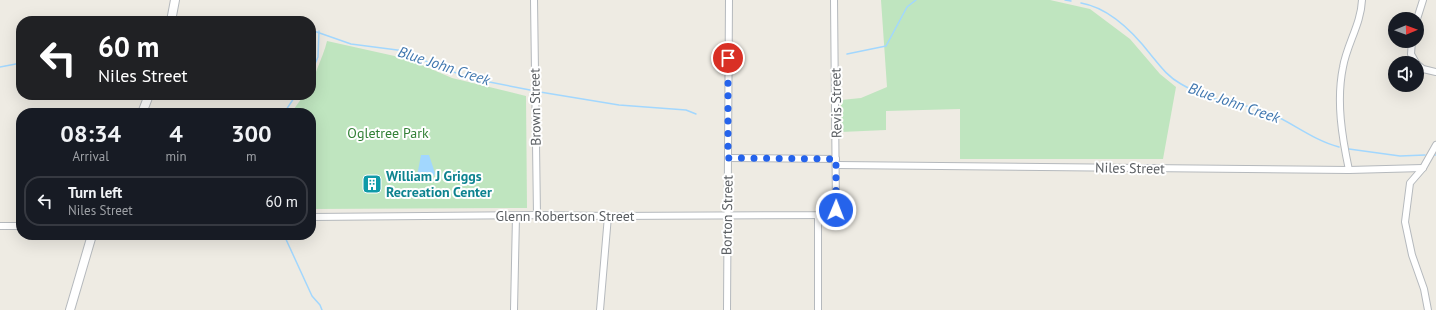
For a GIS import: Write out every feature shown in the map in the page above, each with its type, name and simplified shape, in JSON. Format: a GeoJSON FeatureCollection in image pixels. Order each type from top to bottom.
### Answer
{"type":"FeatureCollection","features":[{"type":"Feature","properties":{"kind":"street"},"geometry":{"type":"LineString","coordinates":[[172,16],[175,0]]}},
{"type":"Feature","properties":{"kind":"street","name":"Brown Street"},"geometry":{"type":"LineString","coordinates":[[534,0],[536,215]]}},
{"type":"Feature","properties":{"kind":"street","name":"Borton Street"},"geometry":{"type":"LineString","coordinates":[[726,310],[729,0]]}},
{"type":"Feature","properties":{"kind":"street","name":"Revis Street"},"geometry":{"type":"LineString","coordinates":[[818,215],[832,215],[836,210],[837,162],[834,0]]}},
{"type":"Feature","properties":{"kind":"street"},"geometry":{"type":"LineString","coordinates":[[1349,170],[1343,144],[1340,107],[1342,76],[1348,49],[1357,27],[1362,0]]}},
{"type":"Feature","properties":{"kind":"street"},"geometry":{"type":"LineString","coordinates":[[1419,12],[1423,0]]}},
{"type":"Feature","properties":{"kind":"street"},"geometry":{"type":"LineString","coordinates":[[1424,69],[1436,72]]}},
{"type":"Feature","properties":{"kind":"street"},"geometry":{"type":"LineString","coordinates":[[1428,310],[1424,289],[1412,256],[1405,222],[1410,183],[1423,168],[1436,145]]}},
{"type":"Feature","properties":{"kind":"street","name":"Niles Street"},"geometry":{"type":"LineString","coordinates":[[728,158],[837,162],[1349,170],[1423,168]]}},
{"type":"Feature","properties":{"kind":"street"},"geometry":{"type":"LineString","coordinates":[[818,215],[818,310]]}},
{"type":"Feature","properties":{"kind":"street","name":"Glenn Robertson Street"},"geometry":{"type":"LineString","coordinates":[[316,217],[818,215]]}},
{"type":"Feature","properties":{"kind":"street"},"geometry":{"type":"LineString","coordinates":[[514,310],[516,216]]}},
{"type":"Feature","properties":{"kind":"street"},"geometry":{"type":"LineString","coordinates":[[600,310],[608,216]]}},
{"type":"Feature","properties":{"kind":"street"},"geometry":{"type":"LineString","coordinates":[[0,226],[16,226]]}},
{"type":"Feature","properties":{"kind":"street"},"geometry":{"type":"LineString","coordinates":[[70,310],[91,240]]}},
{"type":"Feature","properties":{"kind":"green space"},"geometry":{"type":"Polygon","coordinates":[[[881,0],[1050,0],[1090,9],[1130,39],[1160,74],[1176,87],[1163,159],[960,159],[960,109],[886,111],[886,130],[841,132],[841,100],[861,98],[887,87],[881,0]]]}},
{"type":"Feature","properties":{"kind":"green space","name":"Ogletree Park"},"geometry":{"type":"Polygon","coordinates":[[[327,41],[408,59],[452,78],[526,96],[527,208],[316,209],[316,108],[295,108],[300,100],[316,100],[316,72],[327,41]]]}},
{"type":"Feature","properties":{"kind":"water"},"geometry":{"type":"Polygon","coordinates":[[[421,155],[429,155],[435,173],[434,176],[417,176],[421,155]]]}},
{"type":"Feature","properties":{"kind":"waterway","name":"Blue John Creek"},"geometry":{"type":"LineString","coordinates":[[847,54],[886,46],[907,7],[916,0]]}},
{"type":"Feature","properties":{"kind":"waterway","name":"Blue John Creek"},"geometry":{"type":"LineString","coordinates":[[1065,0],[1071,1]]}},
{"type":"Feature","properties":{"kind":"waterway","name":"Blue John Creek"},"geometry":{"type":"LineString","coordinates":[[1081,3],[1102,10],[1129,30],[1164,71],[1187,88],[1221,101],[1235,105],[1254,107],[1268,112],[1318,139],[1339,147]]}},
{"type":"Feature","properties":{"kind":"waterway"},"geometry":{"type":"LineString","coordinates":[[316,62],[318,57],[319,31]]}},
{"type":"Feature","properties":{"kind":"waterway","name":"Blue John Creek"},"geometry":{"type":"LineString","coordinates":[[316,32],[351,44],[405,51],[436,66],[474,79],[530,90]]}},
{"type":"Feature","properties":{"kind":"waterway","name":"Blue John Creek"},"geometry":{"type":"LineString","coordinates":[[0,67],[16,64]]}},
{"type":"Feature","properties":{"kind":"waterway","name":"Blue John Creek"},"geometry":{"type":"LineString","coordinates":[[540,92],[619,105],[686,110],[696,114]]}},
{"type":"Feature","properties":{"kind":"waterway"},"geometry":{"type":"LineString","coordinates":[[287,108],[293,100]]}},
{"type":"Feature","properties":{"kind":"waterway","name":"Blue John Creek"},"geometry":{"type":"LineString","coordinates":[[1349,149],[1400,156],[1425,155]]}},
{"type":"Feature","properties":{"kind":"waterway"},"geometry":{"type":"LineString","coordinates":[[286,240],[312,296],[320,305],[322,310]]}},
{"type":"Feature","properties":{"kind":"place","name":"William J Griggs Recreation Center"},"geometry":{"type":"Point","coordinates":[372,184]}},
{"type":"Feature","properties":{"kind":"route"},"geometry":{"type":"LineString","coordinates":[[728,58],[728,158],[836,159],[836,210]]}}]}
